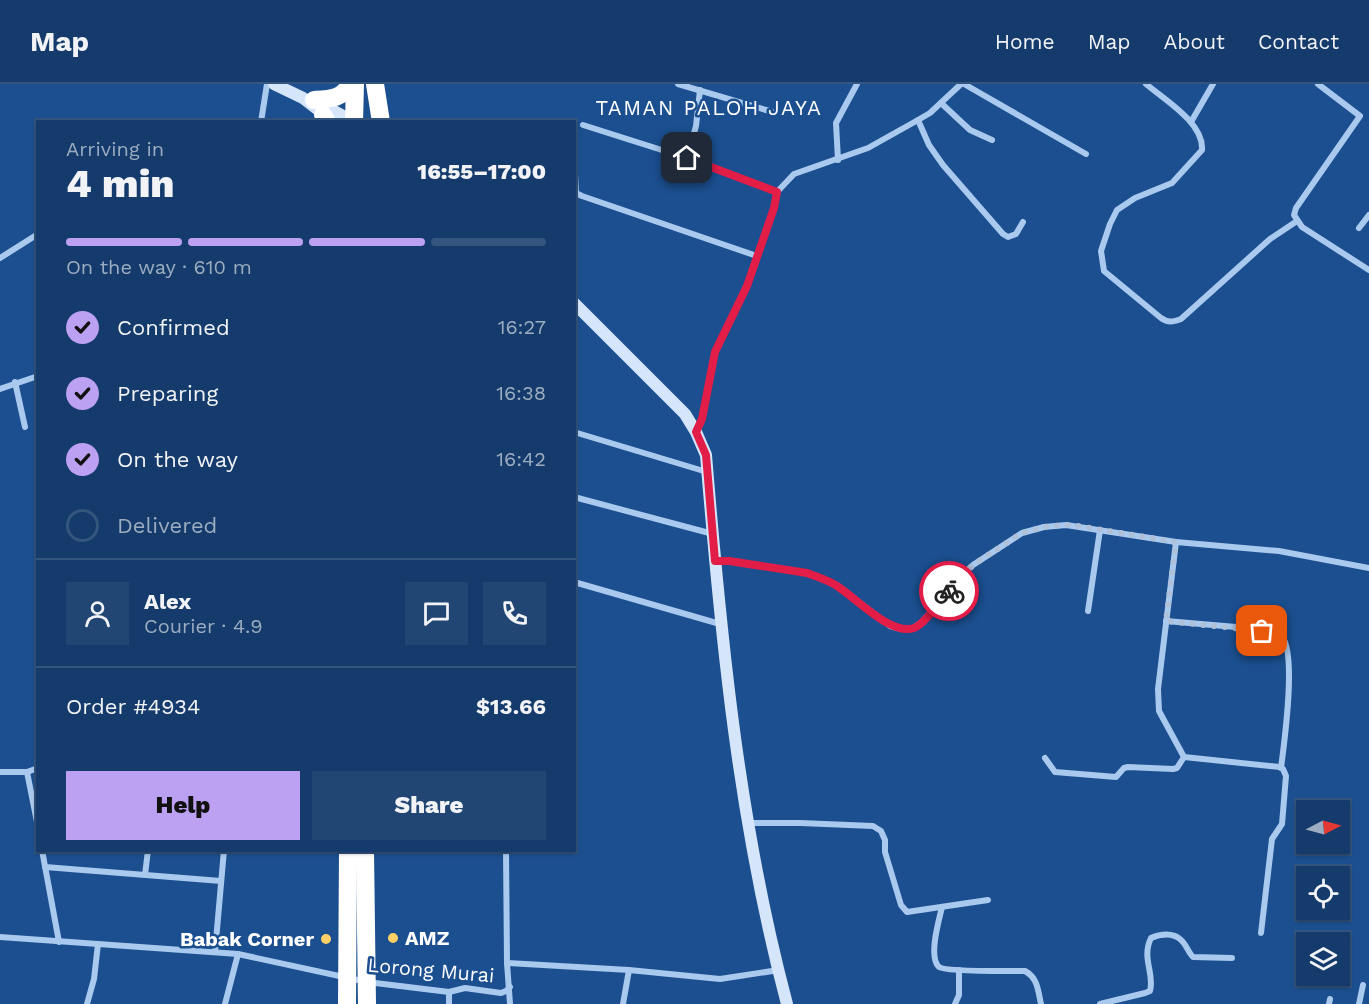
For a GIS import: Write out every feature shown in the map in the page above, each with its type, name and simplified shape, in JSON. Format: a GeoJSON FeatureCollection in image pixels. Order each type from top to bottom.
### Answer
{"type":"FeatureCollection","features":[{"type":"Feature","properties":{"kind":"highway"},"geometry":{"type":"LineString","coordinates":[[320,111],[347,91],[350,84]]}},
{"type":"Feature","properties":{"kind":"highway"},"geometry":{"type":"LineString","coordinates":[[354,120],[355,84]]}},
{"type":"Feature","properties":{"kind":"highway"},"geometry":{"type":"LineString","coordinates":[[370,84],[370,120]]}},
{"type":"Feature","properties":{"kind":"highway"},"geometry":{"type":"LineString","coordinates":[[375,84],[381,120]]}},
{"type":"Feature","properties":{"kind":"highway"},"geometry":{"type":"LineString","coordinates":[[347,1004],[348,852]]}},
{"type":"Feature","properties":{"kind":"highway"},"geometry":{"type":"LineString","coordinates":[[365,852],[367,1004]]}},
{"type":"Feature","properties":{"kind":"street"},"geometry":{"type":"LineString","coordinates":[[262,120],[273,84],[320,111],[348,120]]}},
{"type":"Feature","properties":{"kind":"street"},"geometry":{"type":"LineString","coordinates":[[678,84],[772,112]]}},
{"type":"Feature","properties":{"kind":"street"},"geometry":{"type":"LineString","coordinates":[[838,160],[836,123],[857,84]]}},
{"type":"Feature","properties":{"kind":"street"},"geometry":{"type":"LineString","coordinates":[[696,432],[702,419],[715,352],[747,286],[774,208],[777,192],[795,174],[868,148],[918,120],[962,84],[1086,154]]}},
{"type":"Feature","properties":{"kind":"street"},"geometry":{"type":"LineString","coordinates":[[1146,84],[1191,122],[1202,142],[1202,150],[1172,183],[1135,198],[1117,210],[1101,251],[1104,271],[1161,318],[1169,322],[1174,321],[1180,319],[1269,239],[1297,221]]}},
{"type":"Feature","properties":{"kind":"street"},"geometry":{"type":"LineString","coordinates":[[1191,122],[1213,84]]}},
{"type":"Feature","properties":{"kind":"street"},"geometry":{"type":"LineString","coordinates":[[1318,84],[1369,121]]}},
{"type":"Feature","properties":{"kind":"street"},"geometry":{"type":"LineString","coordinates":[[687,158],[696,126],[700,90]]}},
{"type":"Feature","properties":{"kind":"street"},"geometry":{"type":"LineString","coordinates":[[941,103],[970,130],[992,140]]}},
{"type":"Feature","properties":{"kind":"street"},"geometry":{"type":"LineString","coordinates":[[1360,116],[1296,208],[1294,215],[1302,227],[1369,270]]}},
{"type":"Feature","properties":{"kind":"street"},"geometry":{"type":"LineString","coordinates":[[918,120],[938,159],[1003,234],[1008,237],[1017,234],[1023,222]]}},
{"type":"Feature","properties":{"kind":"street"},"geometry":{"type":"LineString","coordinates":[[583,125],[687,158],[777,192]]}},
{"type":"Feature","properties":{"kind":"street"},"geometry":{"type":"LineString","coordinates":[[576,193],[757,256]]}},
{"type":"Feature","properties":{"kind":"street"},"geometry":{"type":"LineString","coordinates":[[1359,228],[1369,214]]}},
{"type":"Feature","properties":{"kind":"street"},"geometry":{"type":"LineString","coordinates":[[0,258],[36,235]]}},
{"type":"Feature","properties":{"kind":"street"},"geometry":{"type":"LineString","coordinates":[[576,305],[653,379],[685,414],[706,455],[720,624],[737,762],[787,1004]]}},
{"type":"Feature","properties":{"kind":"street"},"geometry":{"type":"LineString","coordinates":[[0,389],[36,377]]}},
{"type":"Feature","properties":{"kind":"street"},"geometry":{"type":"LineString","coordinates":[[15,382],[25,427]]}},
{"type":"Feature","properties":{"kind":"street"},"geometry":{"type":"LineString","coordinates":[[576,433],[707,472]]}},
{"type":"Feature","properties":{"kind":"street"},"geometry":{"type":"LineString","coordinates":[[576,498],[713,534]]}},
{"type":"Feature","properties":{"kind":"street"},"geometry":{"type":"LineString","coordinates":[[715,561],[729,561],[807,573],[818,577],[837,585],[890,626],[901,629],[914,628],[922,622],[964,573],[1022,533],[1044,527],[1066,525],[1176,542],[1279,551],[1369,568]]}},
{"type":"Feature","properties":{"kind":"street"},"geometry":{"type":"LineString","coordinates":[[1088,611],[1100,530]]}},
{"type":"Feature","properties":{"kind":"street"},"geometry":{"type":"LineString","coordinates":[[1176,542],[1158,689],[1159,711],[1184,757]]}},
{"type":"Feature","properties":{"kind":"street"},"geometry":{"type":"LineString","coordinates":[[576,583],[720,624]]}},
{"type":"Feature","properties":{"kind":"street"},"geometry":{"type":"LineString","coordinates":[[1166,621],[1243,628],[1280,634],[1284,637],[1287,646],[1289,694],[1281,768]]}},
{"type":"Feature","properties":{"kind":"street"},"geometry":{"type":"LineString","coordinates":[[1045,758],[1055,772],[1116,777],[1128,767],[1177,768],[1184,757]]}},
{"type":"Feature","properties":{"kind":"street"},"geometry":{"type":"LineString","coordinates":[[1184,757],[1281,768],[1285,772],[1287,780],[1282,824],[1272,839],[1261,933]]}},
{"type":"Feature","properties":{"kind":"street"},"geometry":{"type":"LineString","coordinates":[[0,772],[27,772],[36,769]]}},
{"type":"Feature","properties":{"kind":"street"},"geometry":{"type":"LineString","coordinates":[[27,772],[36,817]]}},
{"type":"Feature","properties":{"kind":"street"},"geometry":{"type":"LineString","coordinates":[[749,824],[800,823],[873,826],[881,831],[885,840],[885,852],[904,910],[907,912],[988,900]]}},
{"type":"Feature","properties":{"kind":"street"},"geometry":{"type":"LineString","coordinates":[[42,852],[59,942]]}},
{"type":"Feature","properties":{"kind":"street"},"geometry":{"type":"LineString","coordinates":[[145,875],[148,852]]}},
{"type":"Feature","properties":{"kind":"street"},"geometry":{"type":"LineString","coordinates":[[215,952],[224,852]]}},
{"type":"Feature","properties":{"kind":"street"},"geometry":{"type":"LineString","coordinates":[[506,852],[507,963],[510,1004]]}},
{"type":"Feature","properties":{"kind":"street"},"geometry":{"type":"LineString","coordinates":[[45,867],[221,881]]}},
{"type":"Feature","properties":{"kind":"street"},"geometry":{"type":"LineString","coordinates":[[942,907],[934,954],[941,969],[1025,971],[1036,981],[1041,1004]]}},
{"type":"Feature","properties":{"kind":"street"},"geometry":{"type":"LineString","coordinates":[[1100,1004],[1149,991],[1151,985],[1147,958],[1148,945],[1151,938],[1160,934],[1182,940],[1193,957],[1232,958]]}},
{"type":"Feature","properties":{"kind":"street","name":"Lorong Murai"},"geometry":{"type":"LineString","coordinates":[[0,937],[238,954],[367,982],[449,992],[465,988],[501,993],[506,992],[510,987]]}},
{"type":"Feature","properties":{"kind":"street"},"geometry":{"type":"LineString","coordinates":[[87,1004],[94,979],[98,944]]}},
{"type":"Feature","properties":{"kind":"street"},"geometry":{"type":"LineString","coordinates":[[225,1004],[238,954]]}},
{"type":"Feature","properties":{"kind":"street"},"geometry":{"type":"LineString","coordinates":[[507,963],[629,970],[720,979],[779,970]]}},
{"type":"Feature","properties":{"kind":"street"},"geometry":{"type":"LineString","coordinates":[[623,1004],[629,970]]}},
{"type":"Feature","properties":{"kind":"street"},"geometry":{"type":"LineString","coordinates":[[955,1004],[959,995],[959,970]]}},
{"type":"Feature","properties":{"kind":"street"},"geometry":{"type":"LineString","coordinates":[[1359,1004],[1363,985]]}},
{"type":"Feature","properties":{"kind":"street"},"geometry":{"type":"LineString","coordinates":[[449,992],[449,1004]]}},
{"type":"Feature","properties":{"kind":"way so far"},"geometry":{"type":"LineString","coordinates":[[949,591],[973,565],[1022,533],[1044,527],[1079,526],[1176,542],[1166,621],[1262,631]]}},
{"type":"Feature","properties":{"kind":"place","name":"AMZ"},"geometry":{"type":"Point","coordinates":[393,938]}},
{"type":"Feature","properties":{"kind":"place","name":"Babak Corner"},"geometry":{"type":"Point","coordinates":[326,939]}},
{"type":"Feature","properties":{"kind":"district","name":"TAMAN PALOH JAYA"},"geometry":{"type":"Point","coordinates":[709,107]}},
{"type":"Feature","properties":{"kind":"route"},"geometry":{"type":"LineString","coordinates":[[687,158],[777,192],[774,208],[747,286],[715,352],[702,419],[696,432],[706,455],[715,561],[729,561],[807,573],[818,577],[837,585],[890,626],[901,629],[914,628],[922,622],[949,591]]}}]}
